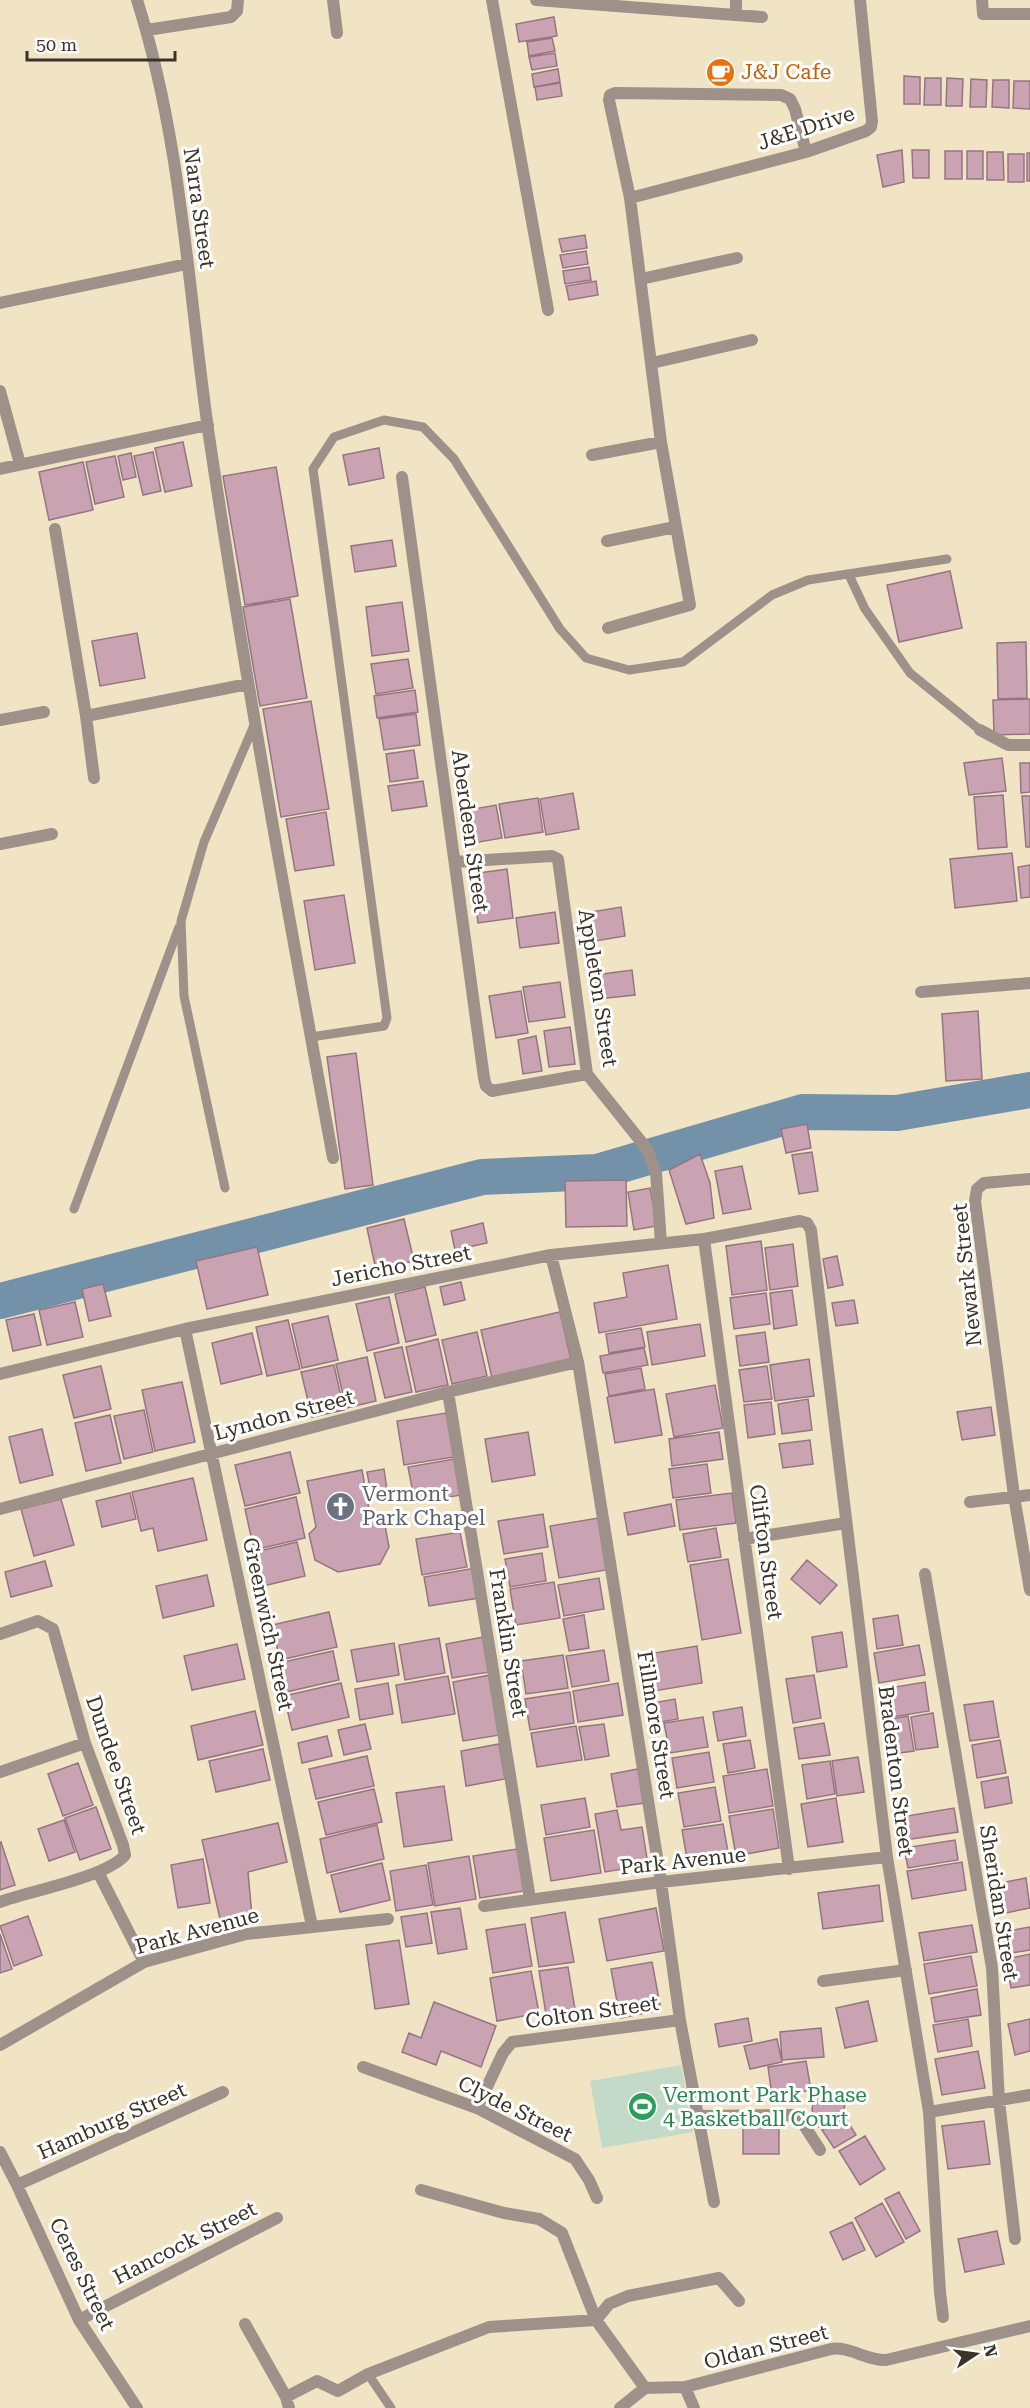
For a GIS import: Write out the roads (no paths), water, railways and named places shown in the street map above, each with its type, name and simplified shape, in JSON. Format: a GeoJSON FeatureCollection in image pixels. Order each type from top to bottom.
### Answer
{"type":"FeatureCollection","features":[{"type":"Feature","properties":{"kind":"street","name":"Narra Street"},"geometry":{"type":"LineString","coordinates":[[137,0],[147,30],[175,161],[208,425],[248,684],[333,1158]]}},
{"type":"Feature","properties":{"kind":"street"},"geometry":{"type":"LineString","coordinates":[[147,30],[231,17],[237,11],[238,0]]}},
{"type":"Feature","properties":{"kind":"street"},"geometry":{"type":"LineString","coordinates":[[333,0],[338,33]]}},
{"type":"Feature","properties":{"kind":"street"},"geometry":{"type":"LineString","coordinates":[[497,0],[491,0],[548,310]]}},
{"type":"Feature","properties":{"kind":"street"},"geometry":{"type":"LineString","coordinates":[[536,0],[647,4],[762,17]]}},
{"type":"Feature","properties":{"kind":"street"},"geometry":{"type":"LineString","coordinates":[[736,0],[736,15]]}},
{"type":"Feature","properties":{"kind":"street","name":"J&E Drive"},"geometry":{"type":"LineString","coordinates":[[630,198],[806,152],[866,131],[871,127],[860,0]]}},
{"type":"Feature","properties":{"kind":"street"},"geometry":{"type":"LineString","coordinates":[[982,0],[983,14],[1030,14]]}},
{"type":"Feature","properties":{"kind":"street"},"geometry":{"type":"LineString","coordinates":[[608,628],[690,605],[661,442],[630,198],[609,100],[610,95],[615,93],[781,95],[790,99],[795,109],[806,152]]}},
{"type":"Feature","properties":{"kind":"street"},"geometry":{"type":"LineString","coordinates":[[641,279],[737,258]]}},
{"type":"Feature","properties":{"kind":"street"},"geometry":{"type":"LineString","coordinates":[[0,303],[187,264]]}},
{"type":"Feature","properties":{"kind":"street"},"geometry":{"type":"LineString","coordinates":[[652,363],[752,340]]}},
{"type":"Feature","properties":{"kind":"street"},"geometry":{"type":"LineString","coordinates":[[0,391],[20,464]]}},
{"type":"Feature","properties":{"kind":"street"},"geometry":{"type":"LineString","coordinates":[[0,469],[208,425]]}},
{"type":"Feature","properties":{"kind":"street"},"geometry":{"type":"LineString","coordinates":[[592,455],[661,442]]}},
{"type":"Feature","properties":{"kind":"street","name":"Aberdeen Street"},"geometry":{"type":"LineString","coordinates":[[402,477],[486,1086],[492,1091],[587,1074]]}},
{"type":"Feature","properties":{"kind":"street"},"geometry":{"type":"LineString","coordinates":[[607,541],[675,526]]}},
{"type":"Feature","properties":{"kind":"street"},"geometry":{"type":"LineString","coordinates":[[55,530],[94,778]]}},
{"type":"Feature","properties":{"kind":"street"},"geometry":{"type":"LineString","coordinates":[[86,716],[248,684]]}},
{"type":"Feature","properties":{"kind":"street"},"geometry":{"type":"LineString","coordinates":[[0,720],[44,712]]}},
{"type":"Feature","properties":{"kind":"street"},"geometry":{"type":"LineString","coordinates":[[980,730],[1008,745],[1030,745]]}},
{"type":"Feature","properties":{"kind":"street"},"geometry":{"type":"LineString","coordinates":[[0,844],[52,834]]}},
{"type":"Feature","properties":{"kind":"street","name":"Appleton Street"},"geometry":{"type":"LineString","coordinates":[[455,862],[552,856],[558,858],[587,1074],[646,1149],[656,1173],[661,1243]]}},
{"type":"Feature","properties":{"kind":"street"},"geometry":{"type":"LineString","coordinates":[[921,992],[1030,983]]}},
{"type":"Feature","properties":{"kind":"street","name":"Newark Street"},"geometry":{"type":"LineString","coordinates":[[1030,1179],[984,1183],[977,1189],[975,1201],[1014,1496],[1030,1590]]}},
{"type":"Feature","properties":{"kind":"street","name":"Jericho Street"},"geometry":{"type":"LineString","coordinates":[[0,1374],[185,1329],[552,1255],[704,1239],[800,1221],[807,1223],[811,1230]]}},
{"type":"Feature","properties":{"kind":"street","name":"Bradenton Street"},"geometry":{"type":"LineString","coordinates":[[811,1230],[886,1857],[929,2112],[940,2292],[944,2317]]}},
{"type":"Feature","properties":{"kind":"street","name":"Clifton Street"},"geometry":{"type":"LineString","coordinates":[[704,1239],[789,1869]]}},
{"type":"Feature","properties":{"kind":"street","name":"Fillmore Street"},"geometry":{"type":"LineString","coordinates":[[552,1255],[578,1362],[661,1882],[680,2019],[696,2116],[714,2202]]}},
{"type":"Feature","properties":{"kind":"street","name":"Greenwich Street"},"geometry":{"type":"LineString","coordinates":[[185,1329],[312,1926]]}},
{"type":"Feature","properties":{"kind":"street","name":"Lyndon Street"},"geometry":{"type":"LineString","coordinates":[[0,1509],[448,1392],[578,1362]]}},
{"type":"Feature","properties":{"kind":"street","name":"Franklin Street"},"geometry":{"type":"LineString","coordinates":[[448,1392],[530,1899]]}},
{"type":"Feature","properties":{"kind":"street"},"geometry":{"type":"LineString","coordinates":[[970,1502],[1030,1495]]}},
{"type":"Feature","properties":{"kind":"street"},"geometry":{"type":"LineString","coordinates":[[744,1539],[846,1523]]}},
{"type":"Feature","properties":{"kind":"street","name":"Sheridan Street"},"geometry":{"type":"LineString","coordinates":[[925,1574],[992,1968],[999,2101],[1015,2239]]}},
{"type":"Feature","properties":{"kind":"street","name":"Dundee Street"},"geometry":{"type":"LineString","coordinates":[[0,1634],[38,1621],[53,1629],[85,1743],[125,1855],[119,1863],[98,1872]]}},
{"type":"Feature","properties":{"kind":"street"},"geometry":{"type":"LineString","coordinates":[[0,1772],[85,1743]]}},
{"type":"Feature","properties":{"kind":"street","name":"Park Avenue"},"geometry":{"type":"LineString","coordinates":[[484,1906],[661,1882],[886,1857]]}},
{"type":"Feature","properties":{"kind":"street"},"geometry":{"type":"LineString","coordinates":[[0,1902],[98,1872],[144,1962]]}},
{"type":"Feature","properties":{"kind":"street","name":"Park Avenue"},"geometry":{"type":"LineString","coordinates":[[0,2045],[144,1962],[246,1934],[388,1919]]}},
{"type":"Feature","properties":{"kind":"street"},"geometry":{"type":"LineString","coordinates":[[823,1981],[906,1970]]}},
{"type":"Feature","properties":{"kind":"street","name":"Colton Street"},"geometry":{"type":"LineString","coordinates":[[477,2108],[503,2053],[513,2043],[680,2019]]}},
{"type":"Feature","properties":{"kind":"street","name":"Clyde Street"},"geometry":{"type":"LineString","coordinates":[[363,2067],[477,2108],[575,2159],[589,2180],[597,2198]]}},
{"type":"Feature","properties":{"kind":"street","name":"Hamburg Street"},"geometry":{"type":"LineString","coordinates":[[17,2185],[223,2092]]}},
{"type":"Feature","properties":{"kind":"street"},"geometry":{"type":"LineString","coordinates":[[929,2112],[1030,2095]]}},
{"type":"Feature","properties":{"kind":"street"},"geometry":{"type":"LineString","coordinates":[[696,2116],[793,2115],[802,2122],[820,2150]]}},
{"type":"Feature","properties":{"kind":"street","name":"Ceres Street"},"geometry":{"type":"LineString","coordinates":[[0,2152],[79,2320],[137,2408]]}},
{"type":"Feature","properties":{"kind":"street"},"geometry":{"type":"LineString","coordinates":[[421,2190],[504,2213],[539,2219],[562,2233],[596,2320],[645,2388],[620,2408]]}},
{"type":"Feature","properties":{"kind":"street","name":"Hancock Street"},"geometry":{"type":"LineString","coordinates":[[79,2320],[277,2218]]}},
{"type":"Feature","properties":{"kind":"street"},"geometry":{"type":"LineString","coordinates":[[245,2324],[288,2403],[317,2381],[338,2391],[368,2374],[489,2327],[596,2320],[609,2304],[628,2296],[719,2278],[739,2301]]}},
{"type":"Feature","properties":{"kind":"street","name":"Oldan Street"},"geometry":{"type":"LineString","coordinates":[[645,2388],[685,2387],[831,2349],[840,2348],[878,2360],[886,2360],[1030,2326]]}},
{"type":"Feature","properties":{"kind":"street"},"geometry":{"type":"LineString","coordinates":[[685,2387],[694,2408]]}},
{"type":"Feature","properties":{"kind":"lane"},"geometry":{"type":"LineString","coordinates":[[311,1037],[384,1026],[387,1018],[313,469],[333,437],[384,420],[423,427],[454,459],[560,629],[586,658],[629,670],[683,662],[772,595],[808,580],[947,559]]}},
{"type":"Feature","properties":{"kind":"lane"},"geometry":{"type":"LineString","coordinates":[[849,575],[865,609],[910,673],[980,730]]}},
{"type":"Feature","properties":{"kind":"lane"},"geometry":{"type":"LineString","coordinates":[[74,1209],[181,921],[204,842],[255,723]]}},
{"type":"Feature","properties":{"kind":"lane"},"geometry":{"type":"LineString","coordinates":[[181,921],[184,996],[225,1188]]}},
{"type":"Feature","properties":{"kind":"lane"},"geometry":{"type":"LineString","coordinates":[[368,2374],[391,2408]]}},
{"type":"Feature","properties":{"kind":"waterway"},"geometry":{"type":"LineString","coordinates":[[0,1301],[482,1177],[597,1172],[803,1112],[897,1113],[1030,1090]]}},
{"type":"Feature","properties":{"kind":"place","name":"J&J Cafe"},"geometry":{"type":"Point","coordinates":[720,72]}},
{"type":"Feature","properties":{"kind":"place","name":"Vermont Park Chapel"},"geometry":{"type":"Point","coordinates":[341,1506]}},
{"type":"Feature","properties":{"kind":"place","name":"Vermont Park Phase 4 Basketball Court"},"geometry":{"type":"Point","coordinates":[642,2107]}}]}
